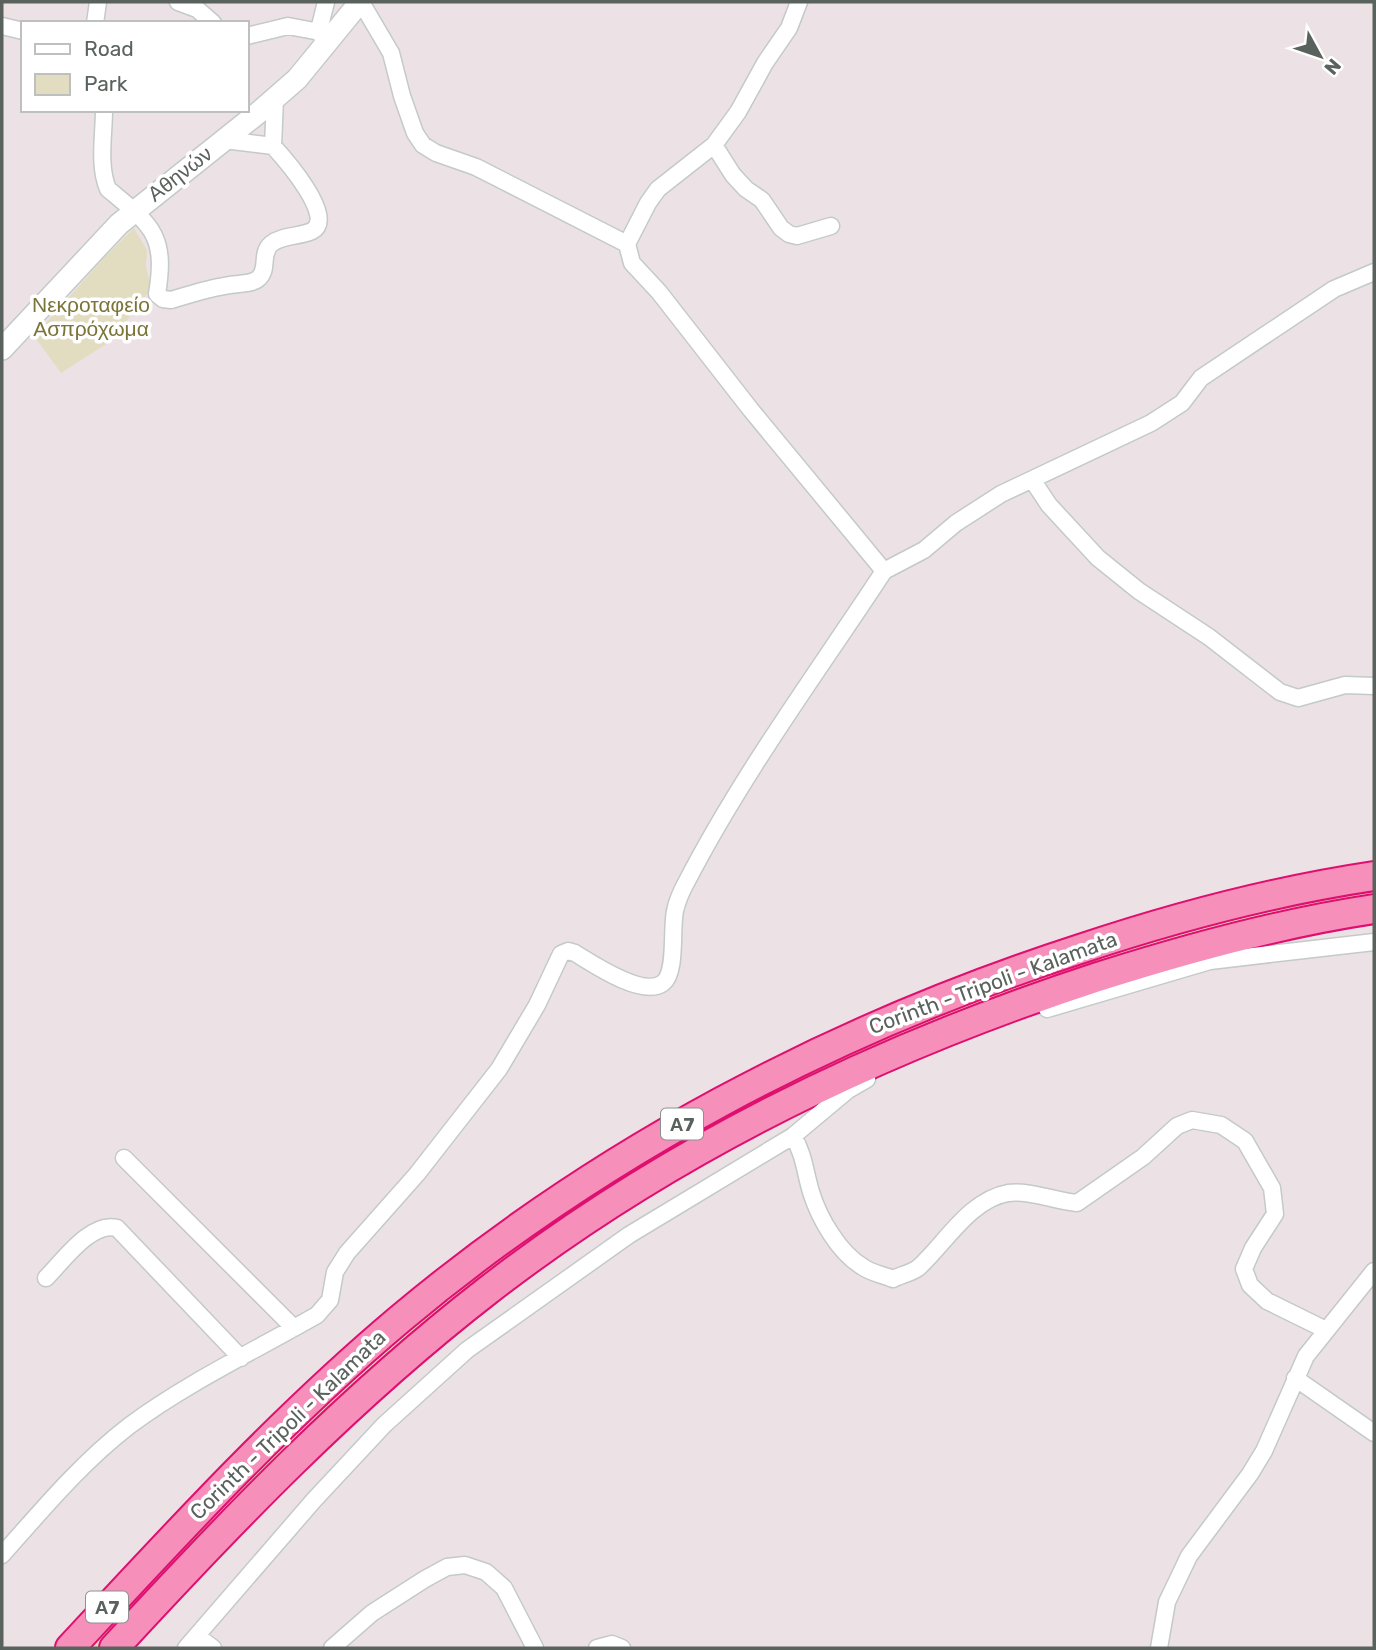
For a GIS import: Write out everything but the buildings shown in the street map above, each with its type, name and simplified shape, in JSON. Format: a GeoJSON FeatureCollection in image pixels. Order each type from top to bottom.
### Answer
{"type":"FeatureCollection","features":[{"type":"Feature","properties":{"kind":"highway","name":"Corinth - Tripoli - Kalamata"},"geometry":{"type":"LineString","coordinates":[[70,1648],[240,1466],[347,1365],[466,1266],[526,1222],[656,1139],[784,1069],[958,992],[1055,957],[1195,914],[1261,897],[1374,876]]}},
{"type":"Feature","properties":{"kind":"highway","name":"Corinth - Tripoli - Kalamata"},"geometry":{"type":"LineString","coordinates":[[114,1648],[310,1443],[414,1350],[544,1249],[670,1168],[799,1098],[889,1055],[969,1023],[1056,991],[1203,945],[1283,926],[1374,909]]}},
{"type":"Feature","properties":{"kind":"main road","name":"Αθηνών"},"geometry":{"type":"LineString","coordinates":[[2,349],[102,240],[159,189],[224,140],[297,79],[322,39],[361,2]]}},
{"type":"Feature","properties":{"kind":"street"},"geometry":{"type":"LineString","coordinates":[[95,21],[98,2]]}},
{"type":"Feature","properties":{"kind":"street"},"geometry":{"type":"LineString","coordinates":[[178,2],[197,9],[211,21]]}},
{"type":"Feature","properties":{"kind":"street"},"geometry":{"type":"LineString","coordinates":[[248,36],[288,26],[322,39],[320,17],[326,2]]}},
{"type":"Feature","properties":{"kind":"street"},"geometry":{"type":"LineString","coordinates":[[361,2],[391,53],[402,96],[415,133],[423,145],[436,153],[467,163],[627,244]]}},
{"type":"Feature","properties":{"kind":"street"},"geometry":{"type":"LineString","coordinates":[[799,2],[789,28],[765,63],[738,112],[714,145],[659,189],[648,203],[627,244],[632,263],[884,571]]}},
{"type":"Feature","properties":{"kind":"street"},"geometry":{"type":"LineString","coordinates":[[2,26],[21,31]]}},
{"type":"Feature","properties":{"kind":"street"},"geometry":{"type":"LineString","coordinates":[[104,112],[105,183],[108,189],[147,223],[156,237],[161,252],[161,267],[156,294],[171,300],[220,286],[253,282],[261,277],[264,254],[270,245],[278,240],[315,230],[319,224],[319,216],[301,180],[273,146],[275,99]]}},
{"type":"Feature","properties":{"kind":"street"},"geometry":{"type":"LineString","coordinates":[[224,140],[273,146]]}},
{"type":"Feature","properties":{"kind":"street"},"geometry":{"type":"LineString","coordinates":[[714,145],[733,176],[762,200],[781,229],[797,236],[831,226]]}},
{"type":"Feature","properties":{"kind":"street"},"geometry":{"type":"LineString","coordinates":[[2,1555],[60,1491],[115,1438],[163,1404],[325,1308],[330,1300],[335,1272],[340,1262],[417,1174],[499,1069],[537,1005],[561,954],[568,951],[575,953],[630,983],[653,987],[664,982],[671,969],[676,908],[685,884],[725,812],[884,571],[923,550],[956,523],[1001,494],[1151,423],[1182,403],[1201,378],[1334,289],[1374,272]]}},
{"type":"Feature","properties":{"kind":"street"},"geometry":{"type":"LineString","coordinates":[[1033,481],[1049,505],[1098,558],[1139,591],[1209,637],[1280,692],[1298,698],[1345,685],[1374,686]]}},
{"type":"Feature","properties":{"kind":"street"},"geometry":{"type":"LineString","coordinates":[[186,1648],[314,1500],[384,1425],[467,1350],[629,1235],[793,1136],[848,1090],[877,1073],[953,1040],[1155,975],[1210,961],[1374,942]]}},
{"type":"Feature","properties":{"kind":"street"},"geometry":{"type":"LineString","coordinates":[[793,1136],[805,1161],[811,1191],[820,1215],[836,1242],[863,1267],[894,1279],[916,1270],[969,1216],[989,1200],[1009,1193],[1077,1203],[1143,1157],[1177,1126],[1192,1120],[1221,1125],[1245,1141],[1272,1188],[1275,1214],[1253,1248],[1244,1269],[1250,1285],[1267,1301],[1326,1330]]}},
{"type":"Feature","properties":{"kind":"street"},"geometry":{"type":"LineString","coordinates":[[124,1158],[294,1328]]}},
{"type":"Feature","properties":{"kind":"street"},"geometry":{"type":"LineString","coordinates":[[46,1278],[97,1229],[107,1226],[117,1228],[241,1358]]}},
{"type":"Feature","properties":{"kind":"street"},"geometry":{"type":"LineString","coordinates":[[1159,1648],[1167,1602],[1189,1556],[1250,1475],[1264,1451],[1306,1356],[1374,1272]]}},
{"type":"Feature","properties":{"kind":"street"},"geometry":{"type":"LineString","coordinates":[[1295,1378],[1374,1433]]}},
{"type":"Feature","properties":{"kind":"street"},"geometry":{"type":"LineString","coordinates":[[332,1648],[372,1613],[425,1579],[447,1567],[465,1565],[486,1572],[504,1588],[535,1648]]}},
{"type":"Feature","properties":{"kind":"street"},"geometry":{"type":"LineString","coordinates":[[198,1636],[213,1648]]}},
{"type":"Feature","properties":{"kind":"street"},"geometry":{"type":"LineString","coordinates":[[597,1648],[612,1644],[622,1648]]}},
{"type":"Feature","properties":{"kind":"green space","name":"Νεκροταφείο Ασπρόχωμα"},"geometry":{"type":"Polygon","coordinates":[[[134,228],[147,250],[146,266],[151,289],[111,341],[61,373],[34,336],[134,228]]]}},
{"type":"Feature","properties":{"kind":"green space"},"geometry":{"type":"Polygon","coordinates":[[[1374,888],[1374,897],[885,1043],[361,1380],[259,1477],[97,1648],[85,1648],[305,1418],[474,1275],[592,1192],[718,1116],[880,1036],[1046,972],[1197,925],[1374,888]]]}}]}
